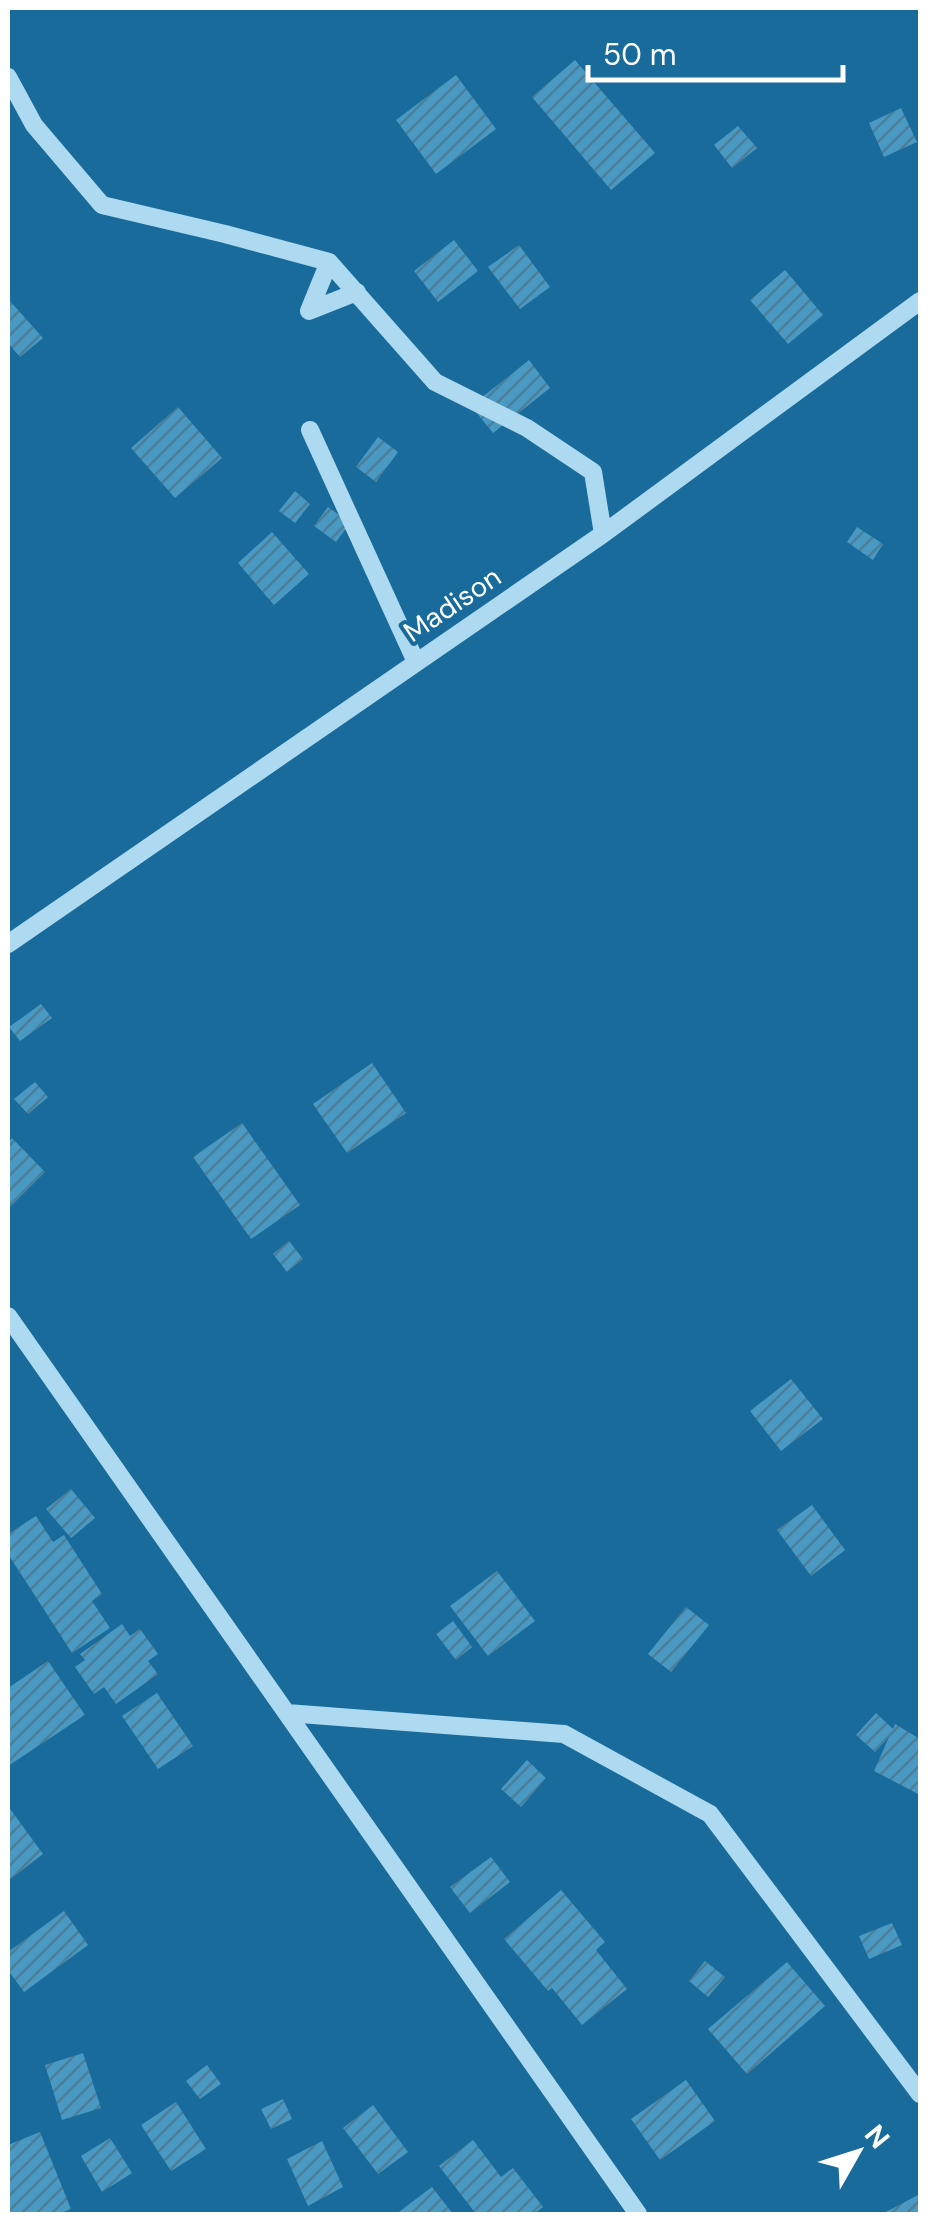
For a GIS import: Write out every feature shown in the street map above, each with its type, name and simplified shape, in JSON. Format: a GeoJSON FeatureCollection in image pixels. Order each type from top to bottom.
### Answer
{"type":"FeatureCollection","features":[{"type":"Feature","properties":{"kind":"street"},"geometry":{"type":"LineString","coordinates":[[8,77],[34,125],[102,205],[329,262],[436,382],[527,428],[593,472],[603,534]]}},
{"type":"Feature","properties":{"kind":"street"},"geometry":{"type":"LineString","coordinates":[[329,262],[309,311],[357,292]]}},
{"type":"Feature","properties":{"kind":"street","name":"Madison"},"geometry":{"type":"LineString","coordinates":[[8,944],[603,534],[920,301]]}},
{"type":"Feature","properties":{"kind":"street"},"geometry":{"type":"LineString","coordinates":[[310,430],[416,662]]}},
{"type":"Feature","properties":{"kind":"street"},"geometry":{"type":"LineString","coordinates":[[8,1316],[638,2214]]}},
{"type":"Feature","properties":{"kind":"street"},"geometry":{"type":"LineString","coordinates":[[287,1714],[564,1734],[710,1814],[920,2094]]}},
{"type":"Feature","properties":{"kind":"building"},"geometry":{"type":"Polygon","coordinates":[[[575,60],[655,153],[611,190],[532,97],[575,60]]]}},
{"type":"Feature","properties":{"kind":"building"},"geometry":{"type":"Polygon","coordinates":[[[456,75],[496,129],[436,174],[396,120],[456,75]]]}},
{"type":"Feature","properties":{"kind":"building"},"geometry":{"type":"Polygon","coordinates":[[[901,108],[917,142],[884,157],[869,123],[901,108]]]}},
{"type":"Feature","properties":{"kind":"building"},"geometry":{"type":"Polygon","coordinates":[[[738,126],[757,148],[732,168],[714,145],[738,126]]]}},
{"type":"Feature","properties":{"kind":"building"},"geometry":{"type":"Polygon","coordinates":[[[454,240],[478,271],[438,302],[414,271],[454,240]]]}},
{"type":"Feature","properties":{"kind":"building"},"geometry":{"type":"Polygon","coordinates":[[[519,245],[550,287],[520,309],[488,267],[519,245]]]}},
{"type":"Feature","properties":{"kind":"building"},"geometry":{"type":"Polygon","coordinates":[[[785,270],[823,315],[788,344],[750,300],[785,270]]]}},
{"type":"Feature","properties":{"kind":"building"},"geometry":{"type":"Polygon","coordinates":[[[10,301],[43,338],[20,357],[8,343],[10,301]]]}},
{"type":"Feature","properties":{"kind":"building"},"geometry":{"type":"Polygon","coordinates":[[[529,360],[550,388],[493,433],[471,406],[529,360]]]}},
{"type":"Feature","properties":{"kind":"building"},"geometry":{"type":"Polygon","coordinates":[[[178,407],[222,458],[175,498],[131,448],[178,407]]]}},
{"type":"Feature","properties":{"kind":"building"},"geometry":{"type":"Polygon","coordinates":[[[378,437],[398,452],[376,482],[356,467],[378,437]]]}},
{"type":"Feature","properties":{"kind":"building"},"geometry":{"type":"Polygon","coordinates":[[[295,491],[310,504],[295,523],[279,511],[295,491]]]}},
{"type":"Feature","properties":{"kind":"building"},"geometry":{"type":"Polygon","coordinates":[[[328,507],[350,523],[336,542],[314,526],[328,507]]]}},
{"type":"Feature","properties":{"kind":"building"},"geometry":{"type":"Polygon","coordinates":[[[857,527],[883,544],[873,560],[847,542],[857,527]]]}},
{"type":"Feature","properties":{"kind":"building"},"geometry":{"type":"Polygon","coordinates":[[[272,532],[309,574],[274,605],[238,563],[272,532]]]}},
{"type":"Feature","properties":{"kind":"building"},"geometry":{"type":"Polygon","coordinates":[[[41,1004],[52,1018],[20,1041],[9,1027],[41,1004]]]}},
{"type":"Feature","properties":{"kind":"building"},"geometry":{"type":"Polygon","coordinates":[[[372,1063],[406,1113],[347,1153],[313,1104],[372,1063]]]}},
{"type":"Feature","properties":{"kind":"building"},"geometry":{"type":"Polygon","coordinates":[[[35,1082],[48,1097],[28,1114],[14,1099],[35,1082]]]}},
{"type":"Feature","properties":{"kind":"building"},"geometry":{"type":"Polygon","coordinates":[[[242,1123],[300,1205],[251,1239],[193,1157],[242,1123]]]}},
{"type":"Feature","properties":{"kind":"building"},"geometry":{"type":"Polygon","coordinates":[[[12,1138],[45,1172],[11,1206],[8,1143],[12,1138]]]}},
{"type":"Feature","properties":{"kind":"building"},"geometry":{"type":"Polygon","coordinates":[[[289,1241],[303,1259],[287,1272],[273,1254],[289,1241]]]}},
{"type":"Feature","properties":{"kind":"building"},"geometry":{"type":"Polygon","coordinates":[[[791,1379],[823,1419],[781,1451],[750,1411],[791,1379]]]}},
{"type":"Feature","properties":{"kind":"building"},"geometry":{"type":"Polygon","coordinates":[[[71,1489],[95,1518],[71,1538],[46,1509],[71,1489]]]}},
{"type":"Feature","properties":{"kind":"building"},"geometry":{"type":"Polygon","coordinates":[[[812,1505],[845,1550],[811,1576],[777,1530],[812,1505]]]}},
{"type":"Feature","properties":{"kind":"building"},"geometry":{"type":"Polygon","coordinates":[[[36,1516],[53,1542],[64,1535],[102,1594],[92,1601],[110,1628],[72,1653],[8,1554],[8,1534],[36,1516]]]}},
{"type":"Feature","properties":{"kind":"building"},"geometry":{"type":"Polygon","coordinates":[[[497,1571],[535,1621],[488,1656],[450,1606],[497,1571]]]}},
{"type":"Feature","properties":{"kind":"building"},"geometry":{"type":"Polygon","coordinates":[[[686,1607],[709,1625],[671,1672],[648,1654],[686,1607]]]}},
{"type":"Feature","properties":{"kind":"building"},"geometry":{"type":"Polygon","coordinates":[[[453,1621],[472,1647],[456,1660],[436,1634],[453,1621]]]}},
{"type":"Feature","properties":{"kind":"building"},"geometry":{"type":"Polygon","coordinates":[[[122,1624],[130,1636],[140,1629],[158,1654],[148,1661],[158,1674],[116,1704],[104,1687],[94,1694],[75,1667],[85,1660],[80,1654],[122,1624]]]}},
{"type":"Feature","properties":{"kind":"building"},"geometry":{"type":"Polygon","coordinates":[[[48,1661],[85,1715],[8,1766],[8,1688],[48,1661]]]}},
{"type":"Feature","properties":{"kind":"building"},"geometry":{"type":"Polygon","coordinates":[[[157,1693],[193,1746],[158,1769],[122,1716],[157,1693]]]}},
{"type":"Feature","properties":{"kind":"building"},"geometry":{"type":"Polygon","coordinates":[[[876,1713],[893,1729],[895,1724],[920,1739],[920,1795],[874,1771],[889,1737],[875,1752],[856,1735],[876,1713]]]}},
{"type":"Feature","properties":{"kind":"building"},"geometry":{"type":"Polygon","coordinates":[[[527,1760],[546,1778],[521,1807],[501,1789],[527,1760]]]}},
{"type":"Feature","properties":{"kind":"building"},"geometry":{"type":"Polygon","coordinates":[[[8,1806],[43,1854],[8,1881],[8,1806]]]}},
{"type":"Feature","properties":{"kind":"building"},"geometry":{"type":"Polygon","coordinates":[[[491,1857],[510,1882],[470,1913],[450,1887],[491,1857]]]}},
{"type":"Feature","properties":{"kind":"building"},"geometry":{"type":"Polygon","coordinates":[[[561,1890],[605,1942],[596,1950],[627,1989],[582,2025],[504,1939],[561,1890]]]}},
{"type":"Feature","properties":{"kind":"building"},"geometry":{"type":"Polygon","coordinates":[[[64,1911],[88,1945],[24,1992],[8,1970],[8,1952],[64,1911]]]}},
{"type":"Feature","properties":{"kind":"building"},"geometry":{"type":"Polygon","coordinates":[[[892,1923],[902,1945],[869,1959],[859,1936],[892,1923]]]}},
{"type":"Feature","properties":{"kind":"building"},"geometry":{"type":"Polygon","coordinates":[[[705,1961],[725,1977],[708,1997],[689,1981],[705,1961]]]}},
{"type":"Feature","properties":{"kind":"building"},"geometry":{"type":"Polygon","coordinates":[[[787,1962],[825,2006],[747,2074],[708,2029],[787,1962]]]}},
{"type":"Feature","properties":{"kind":"building"},"geometry":{"type":"Polygon","coordinates":[[[83,2053],[101,2108],[62,2120],[45,2065],[83,2053]]]}},
{"type":"Feature","properties":{"kind":"building"},"geometry":{"type":"Polygon","coordinates":[[[207,2065],[221,2084],[200,2099],[186,2081],[207,2065]]]}},
{"type":"Feature","properties":{"kind":"building"},"geometry":{"type":"Polygon","coordinates":[[[686,2080],[715,2121],[660,2160],[631,2119],[686,2080]]]}},
{"type":"Feature","properties":{"kind":"building"},"geometry":{"type":"Polygon","coordinates":[[[283,2099],[292,2119],[271,2129],[261,2109],[283,2099]]]}},
{"type":"Feature","properties":{"kind":"building"},"geometry":{"type":"Polygon","coordinates":[[[176,2102],[206,2149],[171,2171],[141,2125],[176,2102]]]}},
{"type":"Feature","properties":{"kind":"building"},"geometry":{"type":"Polygon","coordinates":[[[373,2105],[408,2152],[378,2174],[343,2128],[373,2105]]]}},
{"type":"Feature","properties":{"kind":"building"},"geometry":{"type":"Polygon","coordinates":[[[40,2132],[71,2209],[59,2214],[8,2214],[8,2145],[40,2132]]]}},
{"type":"Feature","properties":{"kind":"building"},"geometry":{"type":"Polygon","coordinates":[[[110,2138],[132,2173],[102,2192],[81,2156],[110,2138]]]}},
{"type":"Feature","properties":{"kind":"building"},"geometry":{"type":"Polygon","coordinates":[[[473,2140],[501,2177],[513,2168],[543,2207],[534,2214],[476,2214],[439,2166],[473,2140]]]}},
{"type":"Feature","properties":{"kind":"building"},"geometry":{"type":"Polygon","coordinates":[[[322,2141],[343,2187],[308,2206],[287,2159],[322,2141]]]}},
{"type":"Feature","properties":{"kind":"building"},"geometry":{"type":"Polygon","coordinates":[[[432,2187],[453,2214],[396,2214],[432,2187]]]}},
{"type":"Feature","properties":{"kind":"building"},"geometry":{"type":"Polygon","coordinates":[[[920,2194],[920,2214],[882,2214],[920,2194]]]}}]}
